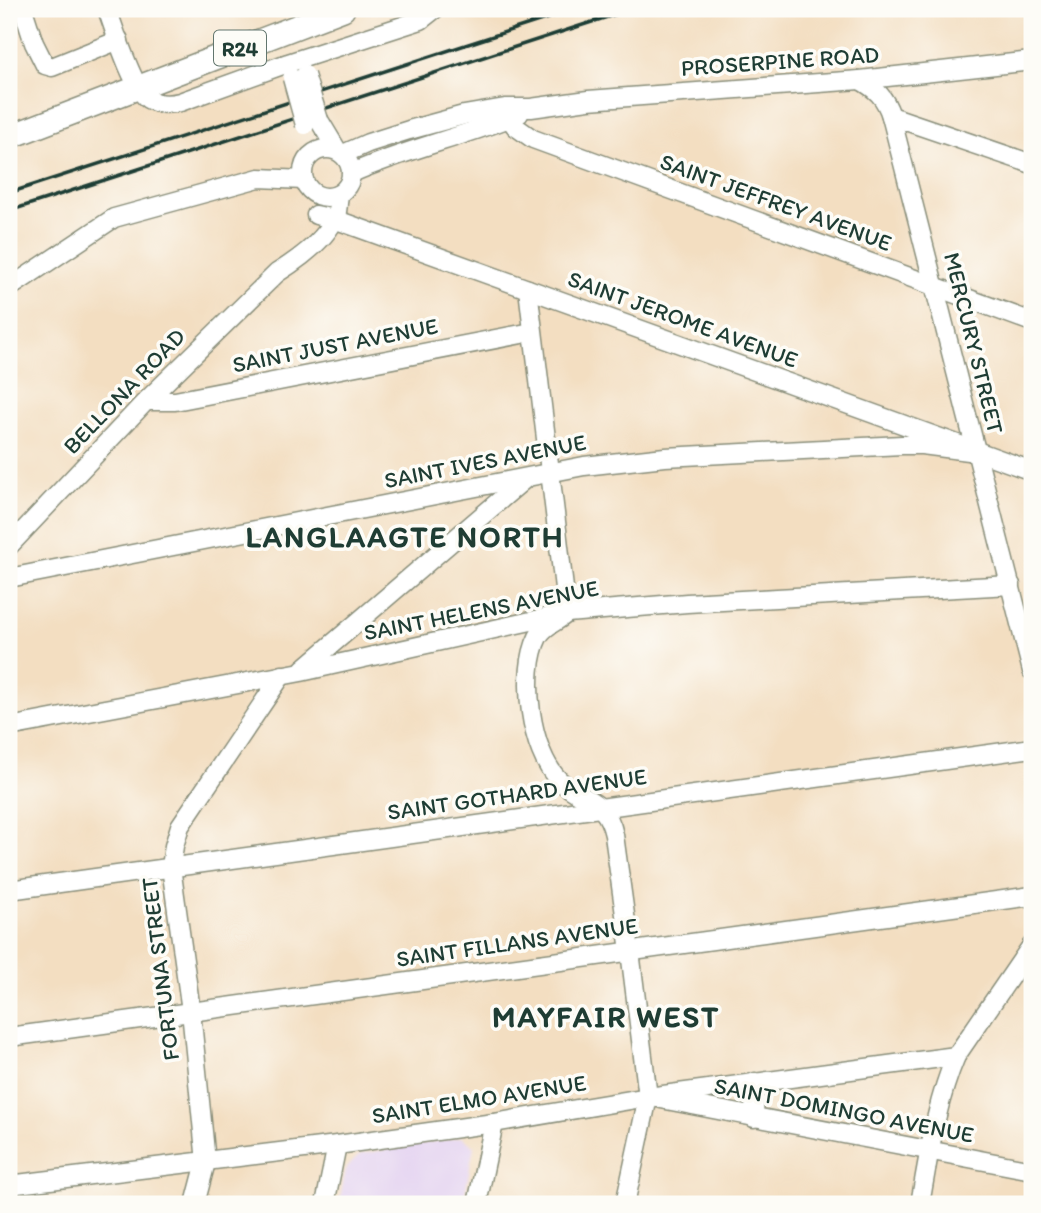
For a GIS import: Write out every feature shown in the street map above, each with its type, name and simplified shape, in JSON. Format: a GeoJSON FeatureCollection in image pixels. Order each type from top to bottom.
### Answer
{"type":"FeatureCollection","features":[{"type":"Feature","properties":{"kind":"main road","name":"R24"},"geometry":{"type":"LineString","coordinates":[[9,137],[343,9]]}},
{"type":"Feature","properties":{"kind":"street"},"geometry":{"type":"LineString","coordinates":[[23,9],[34,43],[45,65],[52,67],[119,40]]}},
{"type":"Feature","properties":{"kind":"street"},"geometry":{"type":"LineString","coordinates":[[107,9],[138,87],[149,100],[167,105],[296,69],[421,19],[435,9]]}},
{"type":"Feature","properties":{"kind":"street","name":"PROSERPINE ROAD"},"geometry":{"type":"LineString","coordinates":[[9,288],[114,218],[259,178],[271,170],[307,158],[320,149],[340,152],[464,115],[588,100],[860,80],[1032,61]]}},
{"type":"Feature","properties":{"kind":"street"},"geometry":{"type":"LineString","coordinates":[[296,69],[312,123],[307,158],[303,167],[316,215]]}},
{"type":"Feature","properties":{"kind":"street","name":"MERCURY STREET"},"geometry":{"type":"LineString","coordinates":[[860,80],[876,89],[884,98],[891,116],[1032,671]]}},
{"type":"Feature","properties":{"kind":"street","name":"PROSERPINE ROAD"},"geometry":{"type":"LineString","coordinates":[[352,173],[391,156],[509,118],[531,108]]}},
{"type":"Feature","properties":{"kind":"street"},"geometry":{"type":"LineString","coordinates":[[891,116],[1032,164]]}},
{"type":"Feature","properties":{"kind":"street","name":"SAINT JEFFREY AVENUE"},"geometry":{"type":"LineString","coordinates":[[509,118],[516,127],[533,139],[1032,322]]}},
{"type":"Feature","properties":{"kind":"street"},"geometry":{"type":"LineString","coordinates":[[312,123],[351,166],[352,173],[348,185],[339,194],[334,219]]}},
{"type":"Feature","properties":{"kind":"street","name":"PROSERPINE ROAD"},"geometry":{"type":"LineString","coordinates":[[259,178],[308,186],[330,197],[339,194]]}},
{"type":"Feature","properties":{"kind":"street","name":"SAINT JEROME AVENUE"},"geometry":{"type":"LineString","coordinates":[[316,215],[334,219],[1032,471]]}},
{"type":"Feature","properties":{"kind":"street","name":"BELLONA ROAD"},"geometry":{"type":"LineString","coordinates":[[277,273],[312,229],[316,215]]}},
{"type":"Feature","properties":{"kind":"street","name":"BELLONA ROAD"},"geometry":{"type":"LineString","coordinates":[[9,546],[146,401],[277,273],[312,246],[334,219]]}},
{"type":"Feature","properties":{"kind":"street"},"geometry":{"type":"LineString","coordinates":[[528,289],[567,613],[538,637],[529,673],[534,725],[542,757],[549,770],[573,792],[602,807],[614,835],[648,1097],[625,1204]]}},
{"type":"Feature","properties":{"kind":"street","name":"SAINT JUST AVENUE"},"geometry":{"type":"LineString","coordinates":[[146,401],[175,401],[532,332]]}},
{"type":"Feature","properties":{"kind":"street","name":"SAINT IVES AVENUE"},"geometry":{"type":"LineString","coordinates":[[9,578],[584,466],[665,457],[861,447],[922,445],[977,452]]}},
{"type":"Feature","properties":{"kind":"street","name":"FORTUNA STREET"},"geometry":{"type":"LineString","coordinates":[[195,1204],[206,1161],[191,1011],[171,867],[180,825],[291,673],[527,478]]}},
{"type":"Feature","properties":{"kind":"street","name":"SAINT HELENS AVENUE"},"geometry":{"type":"LineString","coordinates":[[9,727],[291,673],[567,613],[687,603],[1011,585]]}},
{"type":"Feature","properties":{"kind":"street","name":"SAINT GOTHARD AVENUE"},"geometry":{"type":"LineString","coordinates":[[9,890],[1032,748]]}},
{"type":"Feature","properties":{"kind":"street","name":"SAINT FILLANS AVENUE"},"geometry":{"type":"LineString","coordinates":[[9,1037],[1032,896]]}},
{"type":"Feature","properties":{"kind":"street"},"geometry":{"type":"LineString","coordinates":[[920,1204],[947,1077],[956,1056],[1032,945]]}},
{"type":"Feature","properties":{"kind":"street","name":"SAINT ELMO AVENUE"},"geometry":{"type":"LineString","coordinates":[[9,1185],[337,1145],[494,1123],[648,1097],[956,1056]]}},
{"type":"Feature","properties":{"kind":"street"},"geometry":{"type":"LineString","coordinates":[[754,1118],[755,1082]]}},
{"type":"Feature","properties":{"kind":"street","name":"SAINT DOMINGO AVENUE"},"geometry":{"type":"LineString","coordinates":[[648,1097],[1032,1170]]}},
{"type":"Feature","properties":{"kind":"street"},"geometry":{"type":"LineString","coordinates":[[477,1204],[494,1123]]}},
{"type":"Feature","properties":{"kind":"street"},"geometry":{"type":"LineString","coordinates":[[325,1204],[337,1145]]}},
{"type":"Feature","properties":{"kind":"shaded area"},"geometry":{"type":"Polygon","coordinates":[[[462,1137],[474,1146],[463,1204],[339,1204],[346,1168],[360,1154],[462,1137]]]}},
{"type":"Feature","properties":{"kind":"railway"},"geometry":{"type":"LineString","coordinates":[[9,193],[576,9]]}},
{"type":"Feature","properties":{"kind":"railway"},"geometry":{"type":"LineString","coordinates":[[9,211],[632,9]]}},
{"type":"Feature","properties":{"kind":"district","name":"LANGLAAGTE NORTH"},"geometry":{"type":"Point","coordinates":[405,536]}},
{"type":"Feature","properties":{"kind":"district","name":"MAYFAIR WEST"},"geometry":{"type":"Point","coordinates":[606,1016]}}]}
